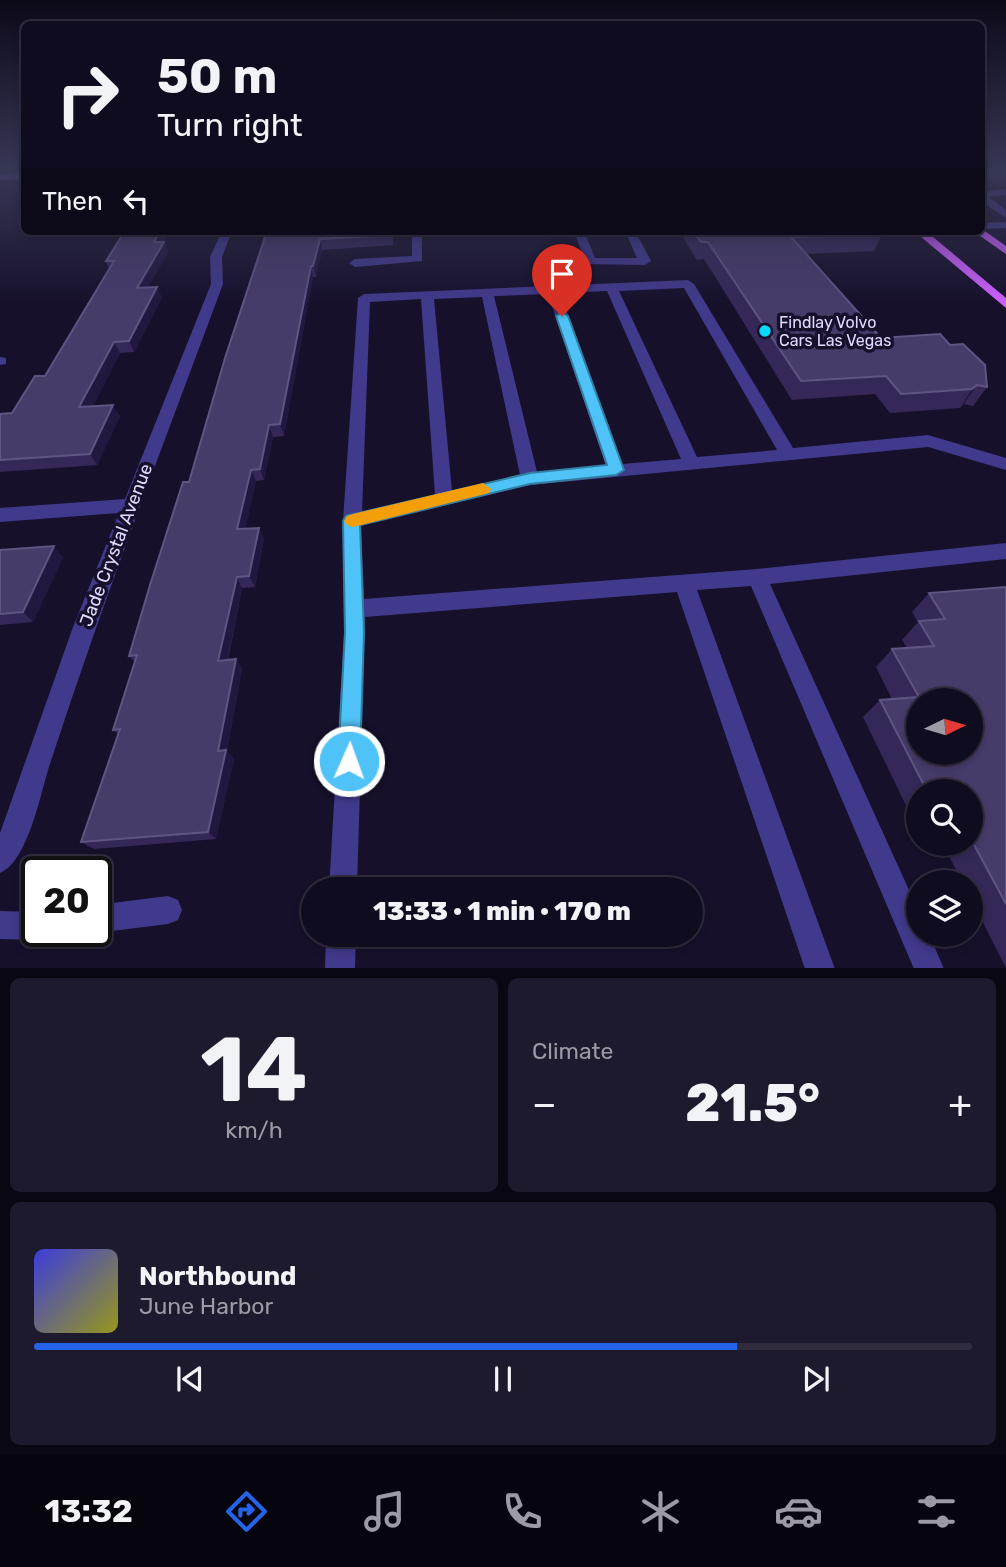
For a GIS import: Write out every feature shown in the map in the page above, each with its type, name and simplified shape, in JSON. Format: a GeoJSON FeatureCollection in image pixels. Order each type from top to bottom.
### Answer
{"type":"FeatureCollection","features":[{"type":"Feature","properties":{"kind":"main road"},"geometry":{"type":"LineString","coordinates":[[924,235],[1006,304]]}},
{"type":"Feature","properties":{"kind":"main road"},"geometry":{"type":"LineString","coordinates":[[984,235],[1006,251]]}},
{"type":"Feature","properties":{"kind":"street"},"geometry":{"type":"LineString","coordinates":[[985,226],[1006,225]]}},
{"type":"Feature","properties":{"kind":"street","name":"Jade Crystal Avenue"},"geometry":{"type":"LineString","coordinates":[[0,859],[14,835],[84,627],[217,284],[216,257],[226,235]]}},
{"type":"Feature","properties":{"kind":"street"},"geometry":{"type":"LineString","coordinates":[[355,263],[418,260],[417,235]]}},
{"type":"Feature","properties":{"kind":"street"},"geometry":{"type":"LineString","coordinates":[[580,235],[590,262],[645,261],[632,235]]}},
{"type":"Feature","properties":{"kind":"street"},"geometry":{"type":"LineString","coordinates":[[343,877],[354,609],[352,521],[363,298],[688,284],[787,452]]}},
{"type":"Feature","properties":{"kind":"street"},"geometry":{"type":"LineString","coordinates":[[611,287],[691,461]]}},
{"type":"Feature","properties":{"kind":"street"},"geometry":{"type":"LineString","coordinates":[[552,290],[616,470]]}},
{"type":"Feature","properties":{"kind":"street"},"geometry":{"type":"LineString","coordinates":[[487,293],[530,479]]}},
{"type":"Feature","properties":{"kind":"street"},"geometry":{"type":"LineString","coordinates":[[427,296],[444,498]]}},
{"type":"Feature","properties":{"kind":"street"},"geometry":{"type":"LineString","coordinates":[[352,521],[530,479],[787,452],[928,441],[944,444],[1004,467]]}},
{"type":"Feature","properties":{"kind":"street"},"geometry":{"type":"LineString","coordinates":[[0,514],[131,505]]}},
{"type":"Feature","properties":{"kind":"street"},"geometry":{"type":"LineString","coordinates":[[354,609],[757,577],[1006,551]]}},
{"type":"Feature","properties":{"kind":"street"},"geometry":{"type":"LineString","coordinates":[[757,577],[929,968]]}},
{"type":"Feature","properties":{"kind":"street"},"geometry":{"type":"LineString","coordinates":[[684,583],[820,968]]}},
{"type":"Feature","properties":{"kind":"street"},"geometry":{"type":"LineString","coordinates":[[112,917],[169,910]]}},
{"type":"Feature","properties":{"kind":"street"},"geometry":{"type":"LineString","coordinates":[[0,925],[21,926]]}},
{"type":"Feature","properties":{"kind":"street"},"geometry":{"type":"LineString","coordinates":[[340,968],[341,947]]}},
{"type":"Feature","properties":{"kind":"building"},"geometry":{"type":"Polygon","coordinates":[[[122,235],[158,235],[154,242],[164,242],[137,288],[157,287],[129,341],[114,342],[79,407],[113,405],[90,454],[0,460],[0,414],[12,413],[35,376],[45,376],[114,261],[106,261],[122,235]]]}},
{"type":"Feature","properties":{"kind":"building"},"geometry":{"type":"Polygon","coordinates":[[[266,235],[392,235],[320,239],[311,266],[280,424],[269,425],[260,469],[251,470],[237,529],[259,528],[249,576],[237,577],[218,661],[236,659],[218,751],[226,750],[208,832],[81,842],[120,729],[113,730],[137,655],[129,656],[150,585],[183,482],[189,482],[225,358],[266,235]]]}},
{"type":"Feature","properties":{"kind":"building"},"geometry":{"type":"Polygon","coordinates":[[[696,235],[852,235],[791,237],[881,338],[940,334],[950,345],[963,344],[985,365],[987,387],[977,385],[972,389],[901,394],[886,376],[801,381],[708,242],[701,242],[696,235]]]}},
{"type":"Feature","properties":{"kind":"building"},"geometry":{"type":"Polygon","coordinates":[[[54,546],[23,612],[0,614],[0,550],[54,546]]]}},
{"type":"Feature","properties":{"kind":"building"},"geometry":{"type":"Polygon","coordinates":[[[1006,587],[1006,904],[980,856],[983,856],[983,779],[921,779],[914,765],[984,765],[984,688],[914,688],[892,649],[934,646],[919,621],[945,619],[929,593],[1006,587]]]}},
{"type":"Feature","properties":{"kind":"building"},"geometry":{"type":"Polygon","coordinates":[[[906,698],[906,750],[880,700],[906,698]]]}},
{"type":"Feature","properties":{"kind":"slow traffic"},"geometry":{"type":"LineString","coordinates":[[353,521],[483,489]]}},
{"type":"Feature","properties":{"kind":"place","name":"Findlay Volvo Cars Las Vegas"},"geometry":{"type":"Point","coordinates":[765,331]}},
{"type":"Feature","properties":{"kind":"route"},"geometry":{"type":"LineString","coordinates":[[349,761],[355,633],[352,521],[530,479],[616,470],[562,316]]}}]}
